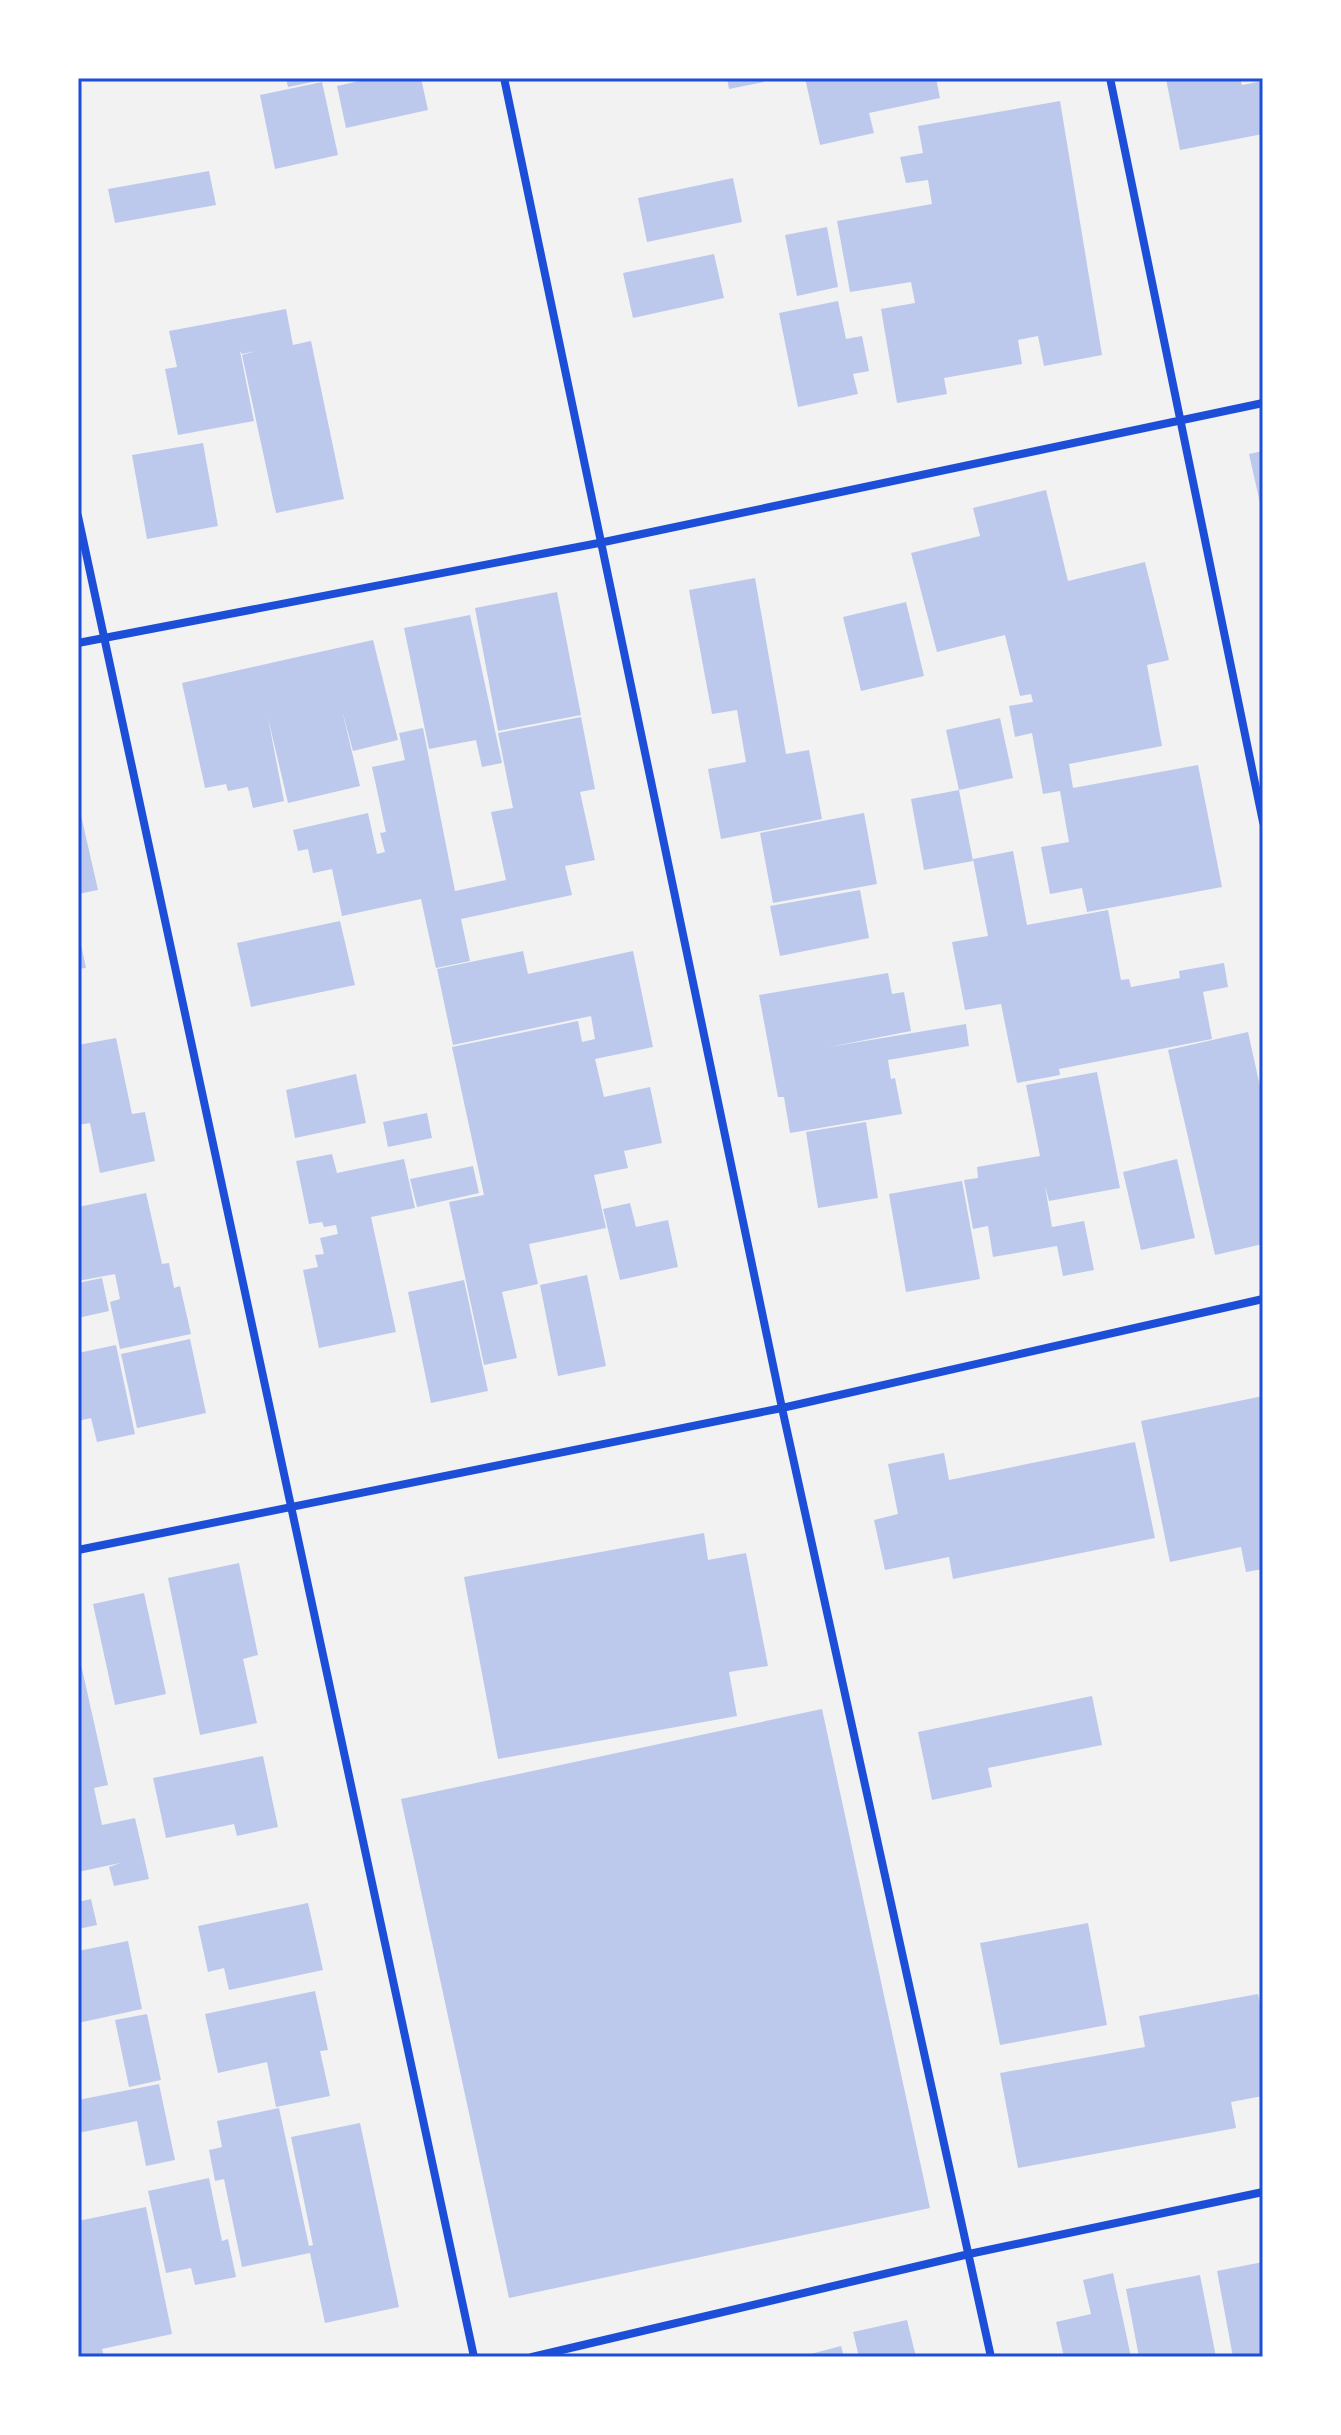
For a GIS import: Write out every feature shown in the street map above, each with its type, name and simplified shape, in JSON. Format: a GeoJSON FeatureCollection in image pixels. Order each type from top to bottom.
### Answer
{"type":"FeatureCollection","features":[{"type":"Feature","properties":{"kind":"street"},"geometry":{"type":"LineString","coordinates":[[504,78],[604,542],[782,1408],[991,2357]]}},
{"type":"Feature","properties":{"kind":"street"},"geometry":{"type":"LineString","coordinates":[[1110,78],[1263,822]]}},
{"type":"Feature","properties":{"kind":"street"},"geometry":{"type":"LineString","coordinates":[[78,643],[604,542],[1263,403]]}},
{"type":"Feature","properties":{"kind":"street"},"geometry":{"type":"LineString","coordinates":[[78,516],[474,2357]]}},
{"type":"Feature","properties":{"kind":"street"},"geometry":{"type":"LineString","coordinates":[[78,1550],[782,1408],[1263,1299]]}},
{"type":"Feature","properties":{"kind":"street"},"geometry":{"type":"LineString","coordinates":[[532,2357],[969,2254],[1263,2192]]}},
{"type":"Feature","properties":{"kind":"building"},"geometry":{"type":"Polygon","coordinates":[[[286,78],[327,78],[327,79],[288,87],[286,78]]]}},
{"type":"Feature","properties":{"kind":"building"},"geometry":{"type":"Polygon","coordinates":[[[373,78],[421,78],[428,110],[346,128],[337,86],[373,78]]]}},
{"type":"Feature","properties":{"kind":"building"},"geometry":{"type":"Polygon","coordinates":[[[727,78],[763,78],[764,82],[729,89],[727,78]]]}},
{"type":"Feature","properties":{"kind":"building"},"geometry":{"type":"Polygon","coordinates":[[[805,78],[936,78],[940,98],[869,113],[874,133],[820,145],[805,78]]]}},
{"type":"Feature","properties":{"kind":"building"},"geometry":{"type":"Polygon","coordinates":[[[1240,78],[1242,85],[1263,81],[1263,134],[1180,150],[1166,79],[1240,78]]]}},
{"type":"Feature","properties":{"kind":"building"},"geometry":{"type":"Polygon","coordinates":[[[322,82],[338,155],[275,169],[260,95],[322,82]]]}},
{"type":"Feature","properties":{"kind":"building"},"geometry":{"type":"Polygon","coordinates":[[[1060,101],[1102,355],[1044,366],[1038,336],[1018,340],[1022,364],[944,378],[947,394],[897,403],[881,309],[915,303],[911,282],[850,292],[837,221],[932,204],[928,180],[906,183],[900,157],[923,153],[918,126],[1060,101]]]}},
{"type":"Feature","properties":{"kind":"building"},"geometry":{"type":"Polygon","coordinates":[[[209,171],[216,205],[115,223],[108,189],[209,171]]]}},
{"type":"Feature","properties":{"kind":"building"},"geometry":{"type":"Polygon","coordinates":[[[733,178],[742,222],[647,242],[638,198],[733,178]]]}},
{"type":"Feature","properties":{"kind":"building"},"geometry":{"type":"Polygon","coordinates":[[[827,227],[838,287],[797,296],[785,235],[827,227]]]}},
{"type":"Feature","properties":{"kind":"building"},"geometry":{"type":"Polygon","coordinates":[[[714,254],[724,298],[633,318],[623,273],[714,254]]]}},
{"type":"Feature","properties":{"kind":"building"},"geometry":{"type":"Polygon","coordinates":[[[838,301],[846,339],[862,336],[869,371],[853,374],[858,394],[798,407],[779,313],[838,301]]]}},
{"type":"Feature","properties":{"kind":"building"},"geometry":{"type":"Polygon","coordinates":[[[286,309],[293,345],[311,341],[344,499],[276,513],[242,355],[256,351],[242,354],[240,351],[254,421],[178,435],[165,369],[177,367],[169,331],[286,309]]]}},
{"type":"Feature","properties":{"kind":"building"},"geometry":{"type":"Polygon","coordinates":[[[203,443],[218,526],[147,539],[132,455],[203,443]]]}},
{"type":"Feature","properties":{"kind":"building"},"geometry":{"type":"Polygon","coordinates":[[[1263,451],[1263,512],[1262,512],[1249,454],[1263,451]]]}},
{"type":"Feature","properties":{"kind":"building"},"geometry":{"type":"Polygon","coordinates":[[[1046,490],[1068,581],[1145,562],[1169,660],[1147,665],[1162,746],[1069,764],[1073,788],[1198,765],[1222,887],[1087,912],[1082,888],[1050,894],[1041,847],[1069,842],[1060,791],[1043,794],[1032,733],[1015,737],[1009,706],[1033,702],[1031,694],[1020,696],[1005,635],[937,652],[911,553],[980,536],[973,508],[1046,490]]]}},
{"type":"Feature","properties":{"kind":"building"},"geometry":{"type":"Polygon","coordinates":[[[755,578],[786,754],[809,750],[822,819],[721,839],[708,769],[746,762],[737,710],[712,714],[689,590],[755,578]]]}},
{"type":"Feature","properties":{"kind":"building"},"geometry":{"type":"Polygon","coordinates":[[[557,592],[581,715],[498,731],[475,608],[557,592]]]}},
{"type":"Feature","properties":{"kind":"building"},"geometry":{"type":"Polygon","coordinates":[[[906,602],[924,676],[861,691],[843,617],[906,602]]]}},
{"type":"Feature","properties":{"kind":"building"},"geometry":{"type":"Polygon","coordinates":[[[470,615],[502,763],[482,767],[476,740],[429,749],[404,628],[470,615]]]}},
{"type":"Feature","properties":{"kind":"building"},"geometry":{"type":"Polygon","coordinates":[[[373,640],[398,740],[353,751],[342,710],[360,786],[288,803],[268,718],[284,801],[253,808],[248,787],[228,791],[226,784],[205,788],[182,683],[373,640]]]}},
{"type":"Feature","properties":{"kind":"building"},"geometry":{"type":"Polygon","coordinates":[[[581,717],[595,789],[580,792],[595,860],[565,866],[572,895],[461,919],[470,961],[436,968],[421,899],[342,916],[332,869],[313,873],[308,849],[298,851],[293,830],[368,813],[377,854],[385,852],[380,833],[386,832],[372,767],[405,760],[399,733],[423,728],[455,891],[506,880],[491,812],[513,808],[498,733],[581,717]]]}},
{"type":"Feature","properties":{"kind":"building"},"geometry":{"type":"Polygon","coordinates":[[[1000,718],[1013,778],[959,790],[946,730],[1000,718]]]}},
{"type":"Feature","properties":{"kind":"building"},"geometry":{"type":"Polygon","coordinates":[[[959,790],[973,861],[924,870],[911,799],[959,790]]]}},
{"type":"Feature","properties":{"kind":"building"},"geometry":{"type":"Polygon","coordinates":[[[78,802],[98,890],[78,894],[78,802]]]}},
{"type":"Feature","properties":{"kind":"building"},"geometry":{"type":"Polygon","coordinates":[[[864,813],[877,884],[773,903],[760,833],[864,813]]]}},
{"type":"Feature","properties":{"kind":"building"},"geometry":{"type":"Polygon","coordinates":[[[1013,851],[1027,925],[1108,910],[1121,980],[1129,979],[1131,987],[1180,978],[1179,971],[1224,963],[1228,987],[1203,992],[1212,1039],[1059,1069],[1060,1075],[1017,1083],[1001,1004],[965,1010],[952,942],[988,936],[973,859],[1013,851]]]}},
{"type":"Feature","properties":{"kind":"building"},"geometry":{"type":"Polygon","coordinates":[[[860,890],[869,938],[780,956],[770,906],[860,890]]]}},
{"type":"Feature","properties":{"kind":"building"},"geometry":{"type":"Polygon","coordinates":[[[340,921],[355,985],[251,1007],[237,943],[340,921]]]}},
{"type":"Feature","properties":{"kind":"building"},"geometry":{"type":"Polygon","coordinates":[[[78,930],[86,968],[78,969],[78,930]]]}},
{"type":"Feature","properties":{"kind":"building"},"geometry":{"type":"Polygon","coordinates":[[[523,951],[528,974],[633,951],[653,1047],[595,1059],[604,1097],[650,1087],[662,1143],[624,1151],[628,1168],[594,1175],[606,1228],[529,1244],[538,1284],[502,1292],[517,1358],[484,1365],[449,1202],[484,1195],[452,1047],[578,1021],[582,1042],[595,1039],[591,1016],[453,1045],[437,969],[523,951]]]}},
{"type":"Feature","properties":{"kind":"building"},"geometry":{"type":"Polygon","coordinates":[[[888,973],[892,994],[904,992],[911,1031],[829,1047],[966,1024],[969,1046],[888,1060],[902,1114],[790,1133],[784,1097],[778,1097],[759,995],[888,973]]]}},
{"type":"Feature","properties":{"kind":"building"},"geometry":{"type":"Polygon","coordinates":[[[1248,1032],[1263,1100],[1263,1244],[1215,1255],[1168,1050],[1248,1032]]]}},
{"type":"Feature","properties":{"kind":"building"},"geometry":{"type":"Polygon","coordinates":[[[116,1038],[132,1114],[145,1112],[155,1161],[100,1173],[90,1123],[78,1125],[78,1045],[116,1038]]]}},
{"type":"Feature","properties":{"kind":"building"},"geometry":{"type":"Polygon","coordinates":[[[1097,1072],[1120,1188],[1049,1201],[1045,1186],[1052,1227],[1084,1221],[1094,1270],[1063,1276],[1057,1246],[993,1257],[988,1226],[973,1229],[964,1180],[978,1178],[977,1167],[1040,1156],[1026,1085],[1097,1072]]]}},
{"type":"Feature","properties":{"kind":"building"},"geometry":{"type":"Polygon","coordinates":[[[356,1074],[366,1123],[295,1138],[286,1090],[356,1074]]]}},
{"type":"Feature","properties":{"kind":"building"},"geometry":{"type":"Polygon","coordinates":[[[427,1113],[432,1138],[388,1147],[383,1122],[427,1113]]]}},
{"type":"Feature","properties":{"kind":"building"},"geometry":{"type":"Polygon","coordinates":[[[866,1122],[878,1198],[818,1208],[806,1132],[866,1122]]]}},
{"type":"Feature","properties":{"kind":"building"},"geometry":{"type":"Polygon","coordinates":[[[332,1154],[337,1173],[404,1159],[415,1208],[371,1217],[396,1332],[319,1348],[303,1270],[318,1267],[315,1255],[324,1254],[320,1238],[338,1234],[336,1225],[324,1227],[322,1222],[309,1224],[296,1161],[332,1154]]]}},
{"type":"Feature","properties":{"kind":"building"},"geometry":{"type":"Polygon","coordinates":[[[1177,1159],[1195,1238],[1141,1250],[1123,1172],[1177,1159]]]}},
{"type":"Feature","properties":{"kind":"building"},"geometry":{"type":"Polygon","coordinates":[[[473,1166],[479,1193],[417,1207],[410,1179],[473,1166]]]}},
{"type":"Feature","properties":{"kind":"building"},"geometry":{"type":"Polygon","coordinates":[[[962,1181],[980,1279],[906,1292],[889,1194],[962,1181]]]}},
{"type":"Feature","properties":{"kind":"building"},"geometry":{"type":"Polygon","coordinates":[[[146,1193],[162,1264],[169,1263],[174,1288],[180,1286],[191,1334],[120,1349],[110,1302],[120,1299],[115,1274],[78,1281],[78,1207],[146,1193]]]}},
{"type":"Feature","properties":{"kind":"building"},"geometry":{"type":"Polygon","coordinates":[[[630,1203],[636,1227],[668,1220],[678,1267],[620,1280],[603,1209],[630,1203]]]}},
{"type":"Feature","properties":{"kind":"building"},"geometry":{"type":"Polygon","coordinates":[[[587,1275],[606,1366],[558,1376],[540,1285],[587,1275]]]}},
{"type":"Feature","properties":{"kind":"building"},"geometry":{"type":"Polygon","coordinates":[[[102,1278],[109,1311],[78,1318],[78,1283],[102,1278]]]}},
{"type":"Feature","properties":{"kind":"building"},"geometry":{"type":"Polygon","coordinates":[[[464,1280],[488,1391],[431,1403],[408,1292],[464,1280]]]}},
{"type":"Feature","properties":{"kind":"building"},"geometry":{"type":"Polygon","coordinates":[[[190,1339],[206,1413],[137,1428],[121,1354],[190,1339]]]}},
{"type":"Feature","properties":{"kind":"building"},"geometry":{"type":"Polygon","coordinates":[[[116,1345],[135,1434],[97,1442],[91,1418],[78,1421],[78,1353],[116,1345]]]}},
{"type":"Feature","properties":{"kind":"building"},"geometry":{"type":"Polygon","coordinates":[[[1263,1396],[1263,1569],[1246,1572],[1241,1547],[1170,1562],[1141,1421],[1263,1396]]]}},
{"type":"Feature","properties":{"kind":"building"},"geometry":{"type":"Polygon","coordinates":[[[1135,1442],[1155,1538],[953,1579],[949,1557],[885,1570],[874,1520],[898,1514],[888,1464],[944,1453],[949,1480],[1135,1442]]]}},
{"type":"Feature","properties":{"kind":"building"},"geometry":{"type":"Polygon","coordinates":[[[704,1533],[708,1560],[746,1553],[768,1666],[729,1672],[737,1716],[498,1759],[464,1577],[704,1533]]]}},
{"type":"Feature","properties":{"kind":"building"},"geometry":{"type":"Polygon","coordinates":[[[239,1563],[258,1655],[243,1659],[257,1723],[200,1735],[168,1578],[239,1563]]]}},
{"type":"Feature","properties":{"kind":"building"},"geometry":{"type":"Polygon","coordinates":[[[144,1593],[166,1694],[115,1705],[93,1604],[144,1593]]]}},
{"type":"Feature","properties":{"kind":"building"},"geometry":{"type":"Polygon","coordinates":[[[78,1651],[108,1785],[94,1788],[102,1825],[135,1818],[149,1879],[114,1886],[109,1867],[120,1863],[78,1872],[78,1651]]]}},
{"type":"Feature","properties":{"kind":"building"},"geometry":{"type":"Polygon","coordinates":[[[1092,1696],[1102,1745],[988,1768],[992,1787],[932,1800],[918,1732],[1092,1696]]]}},
{"type":"Feature","properties":{"kind":"building"},"geometry":{"type":"Polygon","coordinates":[[[822,1709],[930,2208],[509,2298],[401,1799],[822,1709]]]}},
{"type":"Feature","properties":{"kind":"building"},"geometry":{"type":"Polygon","coordinates":[[[263,1756],[278,1827],[237,1836],[234,1824],[166,1838],[153,1778],[263,1756]]]}},
{"type":"Feature","properties":{"kind":"building"},"geometry":{"type":"Polygon","coordinates":[[[91,1899],[97,1925],[78,1929],[78,1902],[91,1899]]]}},
{"type":"Feature","properties":{"kind":"building"},"geometry":{"type":"Polygon","coordinates":[[[308,1903],[323,1970],[229,1990],[224,1968],[208,1972],[198,1926],[308,1903]]]}},
{"type":"Feature","properties":{"kind":"building"},"geometry":{"type":"Polygon","coordinates":[[[1088,1923],[1107,2025],[1000,2045],[980,1943],[1088,1923]]]}},
{"type":"Feature","properties":{"kind":"building"},"geometry":{"type":"Polygon","coordinates":[[[128,1941],[142,2009],[78,2023],[78,1951],[128,1941]]]}},
{"type":"Feature","properties":{"kind":"building"},"geometry":{"type":"Polygon","coordinates":[[[315,1991],[328,2050],[320,2051],[330,2096],[276,2107],[267,2062],[218,2073],[205,2014],[315,1991]]]}},
{"type":"Feature","properties":{"kind":"building"},"geometry":{"type":"Polygon","coordinates":[[[1258,1994],[1263,2019],[1263,2096],[1231,2102],[1236,2128],[1018,2168],[1000,2073],[1145,2047],[1139,2016],[1258,1994]]]}},
{"type":"Feature","properties":{"kind":"building"},"geometry":{"type":"Polygon","coordinates":[[[147,2014],[161,2080],[129,2087],[115,2020],[147,2014]]]}},
{"type":"Feature","properties":{"kind":"building"},"geometry":{"type":"Polygon","coordinates":[[[159,2084],[175,2160],[146,2166],[137,2121],[78,2133],[78,2100],[159,2084]]]}},
{"type":"Feature","properties":{"kind":"building"},"geometry":{"type":"Polygon","coordinates":[[[279,2108],[309,2246],[313,2245],[291,2137],[360,2123],[399,2307],[325,2323],[310,2253],[242,2267],[224,2179],[215,2181],[209,2150],[222,2147],[217,2121],[279,2108]]]}},
{"type":"Feature","properties":{"kind":"building"},"geometry":{"type":"Polygon","coordinates":[[[209,2178],[222,2241],[228,2239],[236,2277],[195,2285],[191,2268],[166,2273],[148,2191],[209,2178]]]}},
{"type":"Feature","properties":{"kind":"building"},"geometry":{"type":"Polygon","coordinates":[[[146,2207],[172,2334],[102,2349],[104,2357],[78,2357],[78,2221],[146,2207]]]}},
{"type":"Feature","properties":{"kind":"building"},"geometry":{"type":"Polygon","coordinates":[[[1263,2262],[1263,2357],[1233,2357],[1217,2271],[1263,2262]]]}},
{"type":"Feature","properties":{"kind":"building"},"geometry":{"type":"Polygon","coordinates":[[[1113,2273],[1131,2357],[1064,2357],[1056,2322],[1091,2314],[1083,2280],[1113,2273]]]}},
{"type":"Feature","properties":{"kind":"building"},"geometry":{"type":"Polygon","coordinates":[[[1200,2275],[1216,2357],[1139,2357],[1126,2289],[1200,2275]]]}},
{"type":"Feature","properties":{"kind":"building"},"geometry":{"type":"Polygon","coordinates":[[[907,2320],[916,2357],[859,2357],[853,2332],[907,2320]]]}},
{"type":"Feature","properties":{"kind":"building"},"geometry":{"type":"Polygon","coordinates":[[[841,2346],[844,2357],[803,2357],[803,2356],[841,2346]]]}}]}
